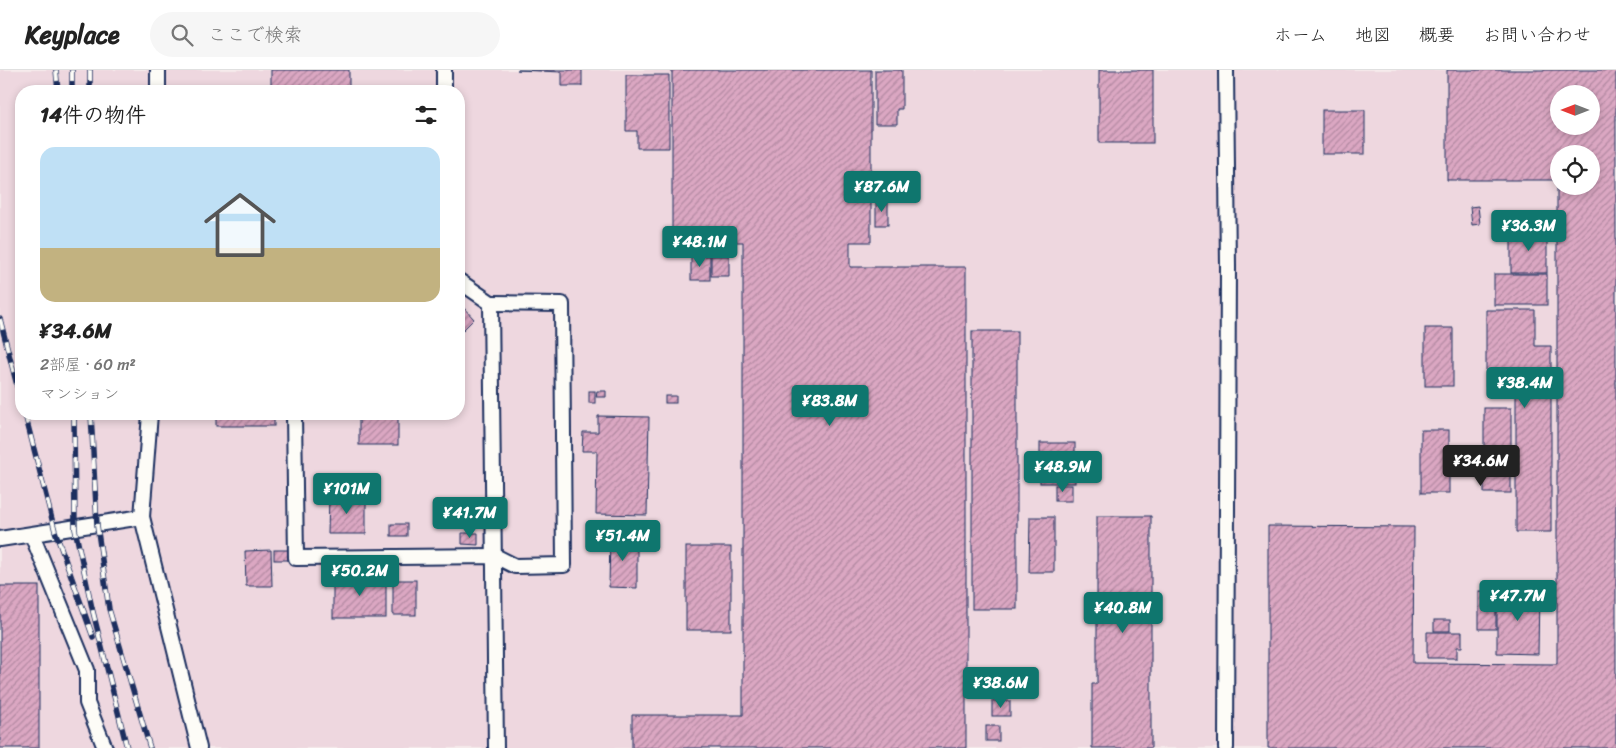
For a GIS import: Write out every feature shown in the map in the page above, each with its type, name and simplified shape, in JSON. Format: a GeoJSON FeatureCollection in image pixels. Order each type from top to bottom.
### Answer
{"type":"FeatureCollection","features":[{"type":"Feature","properties":{"kind":"lane"},"geometry":{"type":"LineString","coordinates":[[158,70],[158,85]]}},
{"type":"Feature","properties":{"kind":"lane"},"geometry":{"type":"LineString","coordinates":[[444,70],[444,85]]}},
{"type":"Feature","properties":{"kind":"lane"},"geometry":{"type":"LineString","coordinates":[[1226,70],[1226,748]]}},
{"type":"Feature","properties":{"kind":"lane"},"geometry":{"type":"LineString","coordinates":[[294,420],[296,558],[495,556],[515,566],[564,565],[562,304],[491,303],[465,285]]}},
{"type":"Feature","properties":{"kind":"lane"},"geometry":{"type":"LineString","coordinates":[[491,303],[496,748]]}},
{"type":"Feature","properties":{"kind":"lane"},"geometry":{"type":"LineString","coordinates":[[150,420],[142,517],[199,748]]}},
{"type":"Feature","properties":{"kind":"lane"},"geometry":{"type":"LineString","coordinates":[[0,539],[142,517]]}},
{"type":"Feature","properties":{"kind":"lane"},"geometry":{"type":"LineString","coordinates":[[32,535],[87,670],[87,704],[104,748]]}},
{"type":"Feature","properties":{"kind":"shaded area"},"geometry":{"type":"Polygon","coordinates":[[[0,70],[1616,70],[1616,748],[0,748],[0,70]]]}},
{"type":"Feature","properties":{"kind":"building"},"geometry":{"type":"Polygon","coordinates":[[[271,70],[349,70],[349,85],[271,85],[271,70]]]}},
{"type":"Feature","properties":{"kind":"building"},"geometry":{"type":"Polygon","coordinates":[[[517,70],[582,70],[582,86],[562,86],[562,72],[517,70]]]}},
{"type":"Feature","properties":{"kind":"building"},"geometry":{"type":"Polygon","coordinates":[[[672,70],[871,70],[871,242],[850,242],[850,267],[966,267],[966,748],[632,748],[632,715],[743,715],[743,242],[672,242],[672,70]]]}},
{"type":"Feature","properties":{"kind":"building"},"geometry":{"type":"Polygon","coordinates":[[[875,70],[902,70],[902,109],[897,109],[897,124],[875,124],[875,70]]]}},
{"type":"Feature","properties":{"kind":"building"},"geometry":{"type":"Polygon","coordinates":[[[1099,70],[1153,70],[1153,143],[1099,143],[1099,70]]]}},
{"type":"Feature","properties":{"kind":"building"},"geometry":{"type":"Polygon","coordinates":[[[1447,70],[1616,70],[1616,748],[1268,748],[1268,526],[1414,527],[1413,663],[1557,664],[1557,195],[1600,195],[1600,145],[1550,145],[1550,180],[1447,180],[1447,70]]]}},
{"type":"Feature","properties":{"kind":"building"},"geometry":{"type":"Polygon","coordinates":[[[626,75],[669,75],[669,148],[637,148],[637,131],[626,131],[626,75]]]}},
{"type":"Feature","properties":{"kind":"building"},"geometry":{"type":"Polygon","coordinates":[[[1322,110],[1365,110],[1365,154],[1322,154],[1322,110]]]}},
{"type":"Feature","properties":{"kind":"building"},"geometry":{"type":"Polygon","coordinates":[[[876,200],[888,200],[888,225],[876,225],[876,200]]]}},
{"type":"Feature","properties":{"kind":"building"},"geometry":{"type":"Polygon","coordinates":[[[1478,206],[1480,224],[1472,225],[1470,207],[1478,206]]]}},
{"type":"Feature","properties":{"kind":"building"},"geometry":{"type":"Polygon","coordinates":[[[1511,232],[1547,232],[1547,273],[1511,273],[1511,232]]]}},
{"type":"Feature","properties":{"kind":"building"},"geometry":{"type":"Polygon","coordinates":[[[691,256],[710,256],[710,280],[691,280],[691,256]]]}},
{"type":"Feature","properties":{"kind":"building"},"geometry":{"type":"Polygon","coordinates":[[[711,256],[729,256],[729,276],[711,276],[711,256]]]}},
{"type":"Feature","properties":{"kind":"building"},"geometry":{"type":"Polygon","coordinates":[[[1494,274],[1547,274],[1547,305],[1494,305],[1494,274]]]}},
{"type":"Feature","properties":{"kind":"building"},"geometry":{"type":"Polygon","coordinates":[[[465,309],[474,319],[465,328],[465,309]]]}},
{"type":"Feature","properties":{"kind":"building"},"geometry":{"type":"Polygon","coordinates":[[[1486,310],[1535,310],[1535,346],[1551,346],[1551,532],[1516,532],[1516,386],[1486,386],[1486,310]]]}},
{"type":"Feature","properties":{"kind":"building"},"geometry":{"type":"Polygon","coordinates":[[[1425,328],[1453,328],[1453,386],[1425,386],[1425,328]]]}},
{"type":"Feature","properties":{"kind":"building"},"geometry":{"type":"Polygon","coordinates":[[[972,331],[1017,331],[1017,609],[972,609],[972,331]]]}},
{"type":"Feature","properties":{"kind":"building"},"geometry":{"type":"Polygon","coordinates":[[[589,391],[595,391],[595,403],[589,403],[589,391]]]}},
{"type":"Feature","properties":{"kind":"building"},"geometry":{"type":"Polygon","coordinates":[[[597,391],[606,391],[606,397],[596,397],[597,391]]]}},
{"type":"Feature","properties":{"kind":"building"},"geometry":{"type":"Polygon","coordinates":[[[665,396],[676,396],[676,403],[665,403],[665,396]]]}},
{"type":"Feature","properties":{"kind":"building"},"geometry":{"type":"Polygon","coordinates":[[[1484,408],[1511,408],[1511,493],[1484,493],[1484,408]]]}},
{"type":"Feature","properties":{"kind":"building"},"geometry":{"type":"Polygon","coordinates":[[[598,416],[649,417],[647,515],[596,514],[597,451],[582,451],[583,432],[598,432],[598,416]]]}},
{"type":"Feature","properties":{"kind":"building"},"geometry":{"type":"Polygon","coordinates":[[[216,420],[274,420],[274,426],[216,426],[216,420]]]}},
{"type":"Feature","properties":{"kind":"building"},"geometry":{"type":"Polygon","coordinates":[[[359,420],[398,420],[398,445],[359,445],[359,420]]]}},
{"type":"Feature","properties":{"kind":"building"},"geometry":{"type":"Polygon","coordinates":[[[1421,430],[1449,430],[1449,493],[1421,493],[1421,430]]]}},
{"type":"Feature","properties":{"kind":"building"},"geometry":{"type":"Polygon","coordinates":[[[1040,443],[1075,443],[1075,483],[1040,483],[1040,443]]]}},
{"type":"Feature","properties":{"kind":"building"},"geometry":{"type":"Polygon","coordinates":[[[1055,485],[1072,485],[1072,501],[1055,501],[1055,485]]]}},
{"type":"Feature","properties":{"kind":"building"},"geometry":{"type":"Polygon","coordinates":[[[329,496],[366,496],[366,534],[328,534],[329,496]]]}},
{"type":"Feature","properties":{"kind":"building"},"geometry":{"type":"Polygon","coordinates":[[[1097,516],[1151,516],[1151,748],[1092,748],[1092,684],[1097,684],[1097,516]]]}},
{"type":"Feature","properties":{"kind":"building"},"geometry":{"type":"Polygon","coordinates":[[[1030,517],[1054,517],[1054,572],[1029,572],[1030,517]]]}},
{"type":"Feature","properties":{"kind":"building"},"geometry":{"type":"Polygon","coordinates":[[[391,524],[407,524],[407,536],[391,536],[391,524]]]}},
{"type":"Feature","properties":{"kind":"building"},"geometry":{"type":"Polygon","coordinates":[[[643,527],[652,527],[652,534],[643,534],[643,527]]]}},
{"type":"Feature","properties":{"kind":"building"},"geometry":{"type":"Polygon","coordinates":[[[462,533],[478,533],[478,545],[462,544],[462,533]]]}},
{"type":"Feature","properties":{"kind":"building"},"geometry":{"type":"Polygon","coordinates":[[[610,535],[637,536],[637,588],[609,587],[610,535]]]}},
{"type":"Feature","properties":{"kind":"building"},"geometry":{"type":"Polygon","coordinates":[[[686,547],[731,547],[731,630],[686,630],[686,547]]]}},
{"type":"Feature","properties":{"kind":"building"},"geometry":{"type":"Polygon","coordinates":[[[271,550],[272,586],[246,586],[245,551],[271,550]]]}},
{"type":"Feature","properties":{"kind":"building"},"geometry":{"type":"Polygon","coordinates":[[[274,550],[289,550],[289,560],[274,560],[274,550]]]}},
{"type":"Feature","properties":{"kind":"building"},"geometry":{"type":"Polygon","coordinates":[[[333,576],[386,576],[386,618],[333,618],[333,576]]]}},
{"type":"Feature","properties":{"kind":"building"},"geometry":{"type":"Polygon","coordinates":[[[393,580],[416,580],[416,615],[393,615],[393,580]]]}},
{"type":"Feature","properties":{"kind":"building"},"geometry":{"type":"Polygon","coordinates":[[[0,586],[39,586],[39,748],[0,748],[0,586]]]}},
{"type":"Feature","properties":{"kind":"building"},"geometry":{"type":"Polygon","coordinates":[[[1479,591],[1496,591],[1496,629],[1479,629],[1479,591]]]}},
{"type":"Feature","properties":{"kind":"building"},"geometry":{"type":"Polygon","coordinates":[[[1497,591],[1539,591],[1538,654],[1497,653],[1497,591]]]}},
{"type":"Feature","properties":{"kind":"building"},"geometry":{"type":"Polygon","coordinates":[[[1434,620],[1450,620],[1450,631],[1434,631],[1434,620]]]}},
{"type":"Feature","properties":{"kind":"building"},"geometry":{"type":"Polygon","coordinates":[[[1427,632],[1462,632],[1462,647],[1457,647],[1457,658],[1427,658],[1427,632]]]}},
{"type":"Feature","properties":{"kind":"building"},"geometry":{"type":"Polygon","coordinates":[[[992,701],[1010,701],[1010,716],[992,716],[992,701]]]}},
{"type":"Feature","properties":{"kind":"building"},"geometry":{"type":"Polygon","coordinates":[[[986,726],[999,726],[999,741],[986,741],[986,726]]]}},
{"type":"Feature","properties":{"kind":"railway"},"geometry":{"type":"LineString","coordinates":[[56,70],[57,85]]}},
{"type":"Feature","properties":{"kind":"railway"},"geometry":{"type":"LineString","coordinates":[[72,70],[72,85]]}},
{"type":"Feature","properties":{"kind":"railway"},"geometry":{"type":"LineString","coordinates":[[90,70],[90,85]]}},
{"type":"Feature","properties":{"kind":"railway"},"geometry":{"type":"LineString","coordinates":[[0,319],[15,378]]}},
{"type":"Feature","properties":{"kind":"railway"},"geometry":{"type":"LineString","coordinates":[[27,420],[55,531],[93,637]]}},
{"type":"Feature","properties":{"kind":"railway"},"geometry":{"type":"LineString","coordinates":[[74,420],[75,529],[92,608],[127,748]]}},
{"type":"Feature","properties":{"kind":"railway"},"geometry":{"type":"LineString","coordinates":[[91,420],[97,525],[109,609],[150,748]]}}]}
